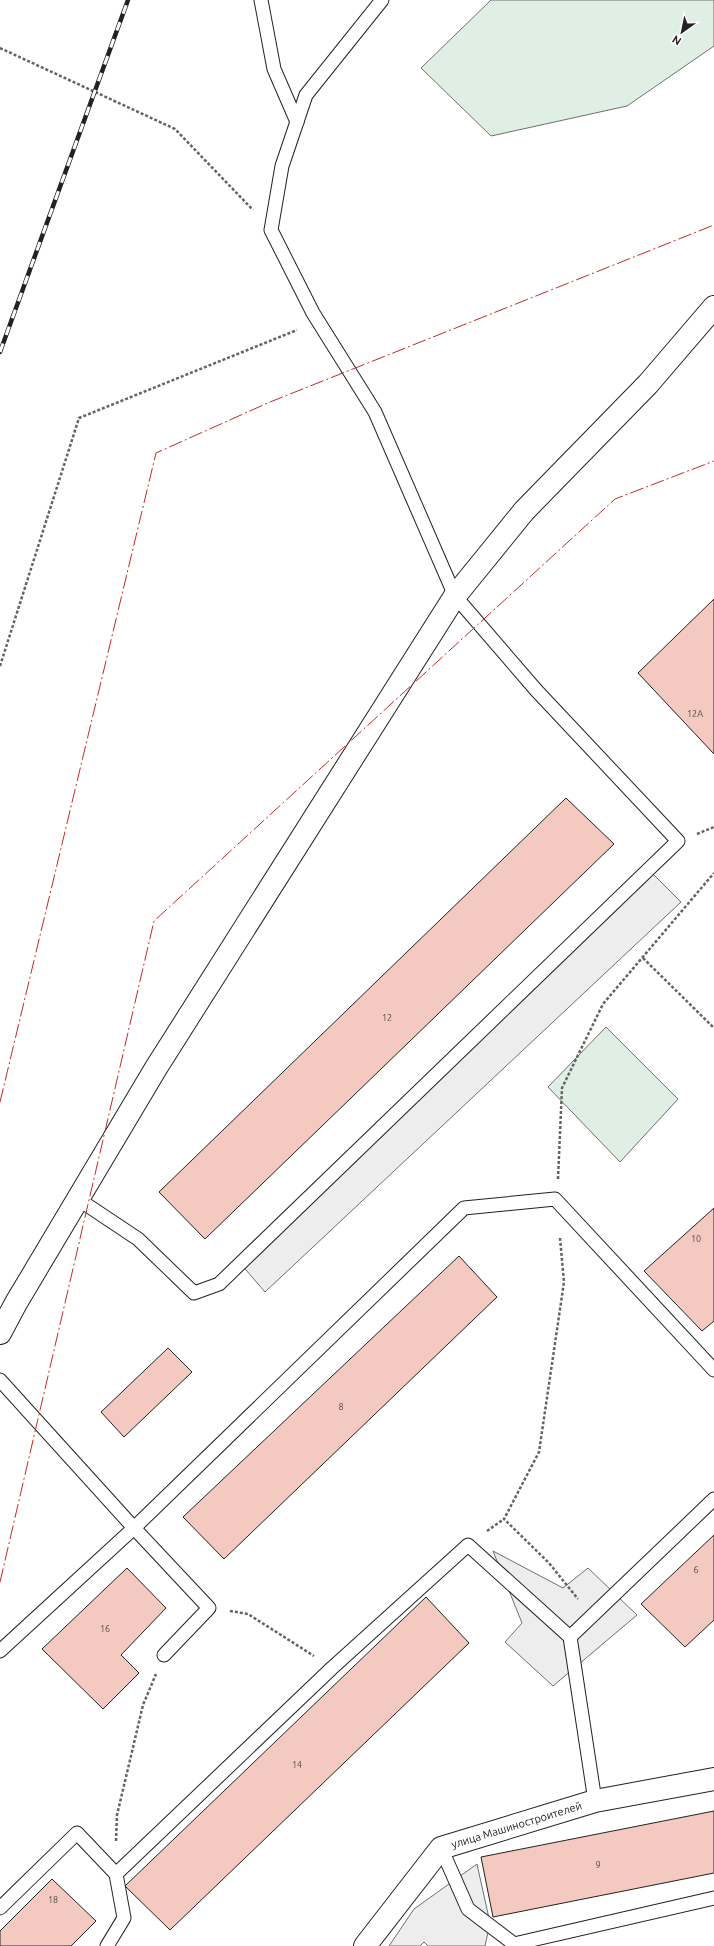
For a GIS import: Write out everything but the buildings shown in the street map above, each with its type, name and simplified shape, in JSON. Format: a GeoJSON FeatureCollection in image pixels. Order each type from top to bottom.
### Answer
{"type":"FeatureCollection","features":[{"type":"Feature","properties":{"kind":"street"},"geometry":{"type":"LineString","coordinates":[[0,1333],[156,1068],[455,596],[524,510],[648,384],[714,307]]}},
{"type":"Feature","properties":{"kind":"street","name":"улица Машиностроителей"},"geometry":{"type":"LineString","coordinates":[[365,1946],[441,1848],[595,1801],[714,1779]]}},
{"type":"Feature","properties":{"kind":"lane"},"geometry":{"type":"LineString","coordinates":[[262,0],[274,69],[297,122]]}},
{"type":"Feature","properties":{"kind":"lane"},"geometry":{"type":"LineString","coordinates":[[78,1199],[138,1239],[194,1293],[219,1284],[678,841],[536,690],[455,596],[376,412],[318,321],[271,230],[282,166],[306,95],[382,0]]}},
{"type":"Feature","properties":{"kind":"lane"},"geometry":{"type":"LineString","coordinates":[[0,1651],[134,1528],[464,1208],[555,1199],[714,1369]]}},
{"type":"Feature","properties":{"kind":"lane"},"geometry":{"type":"LineString","coordinates":[[0,1380],[134,1528],[209,1608],[164,1655]]}},
{"type":"Feature","properties":{"kind":"lane"},"geometry":{"type":"LineString","coordinates":[[570,1637],[714,1499]]}},
{"type":"Feature","properties":{"kind":"lane"},"geometry":{"type":"LineString","coordinates":[[116,1874],[332,1668],[468,1545],[570,1637],[595,1801]]}},
{"type":"Feature","properties":{"kind":"lane"},"geometry":{"type":"LineString","coordinates":[[0,1908],[77,1834],[116,1874],[124,1918],[107,1946]]}},
{"type":"Feature","properties":{"kind":"lane"},"geometry":{"type":"LineString","coordinates":[[441,1848],[468,1909],[513,1945],[714,1898]]}},
{"type":"Feature","properties":{"kind":"path"},"geometry":{"type":"LineString","coordinates":[[0,48],[175,130],[271,230]]}},
{"type":"Feature","properties":{"kind":"path"},"geometry":{"type":"LineString","coordinates":[[0,666],[79,418],[318,321]]}},
{"type":"Feature","properties":{"kind":"path"},"geometry":{"type":"LineString","coordinates":[[643,958],[714,1028]]}},
{"type":"Feature","properties":{"kind":"path"},"geometry":{"type":"LineString","coordinates":[[549,1562],[592,1616]]}},
{"type":"Feature","properties":{"kind":"path"},"geometry":{"type":"LineString","coordinates":[[209,1608],[248,1614],[332,1668]]}},
{"type":"Feature","properties":{"kind":"path"},"geometry":{"type":"LineString","coordinates":[[116,1874],[117,1815],[143,1705],[164,1655]]}},
{"type":"Feature","properties":{"kind":"green space"},"geometry":{"type":"Polygon","coordinates":[[[491,0],[714,0],[714,46],[627,106],[491,136],[421,68],[491,0]]]}},
{"type":"Feature","properties":{"kind":"green space"},"geometry":{"type":"Polygon","coordinates":[[[606,1027],[678,1099],[620,1162],[548,1087],[606,1027]]]}},
{"type":"Feature","properties":{"kind":"shaded area"},"geometry":{"type":"Polygon","coordinates":[[[648,869],[681,902],[265,1292],[240,1263],[648,869]]]}},
{"type":"Feature","properties":{"kind":"shaded area"},"geometry":{"type":"Polygon","coordinates":[[[493,1551],[563,1588],[588,1568],[637,1615],[553,1686],[505,1642],[522,1623],[493,1551]]]}},
{"type":"Feature","properties":{"kind":"shaded area"},"geometry":{"type":"Polygon","coordinates":[[[477,1864],[490,1923],[485,1946],[428,1946],[424,1942],[420,1946],[389,1946],[414,1909],[477,1864]]]}},
{"type":"Feature","properties":{"kind":"railway"},"geometry":{"type":"LineString","coordinates":[[0,352],[128,0]]}},
{"type":"Feature","properties":{"kind":"power"},"geometry":{"type":"LineString","coordinates":[[0,1102],[156,453],[270,402],[714,225]]}},
{"type":"Feature","properties":{"kind":"power"},"geometry":{"type":"LineString","coordinates":[[0,1582],[154,921],[615,499],[714,461]]}}]}
